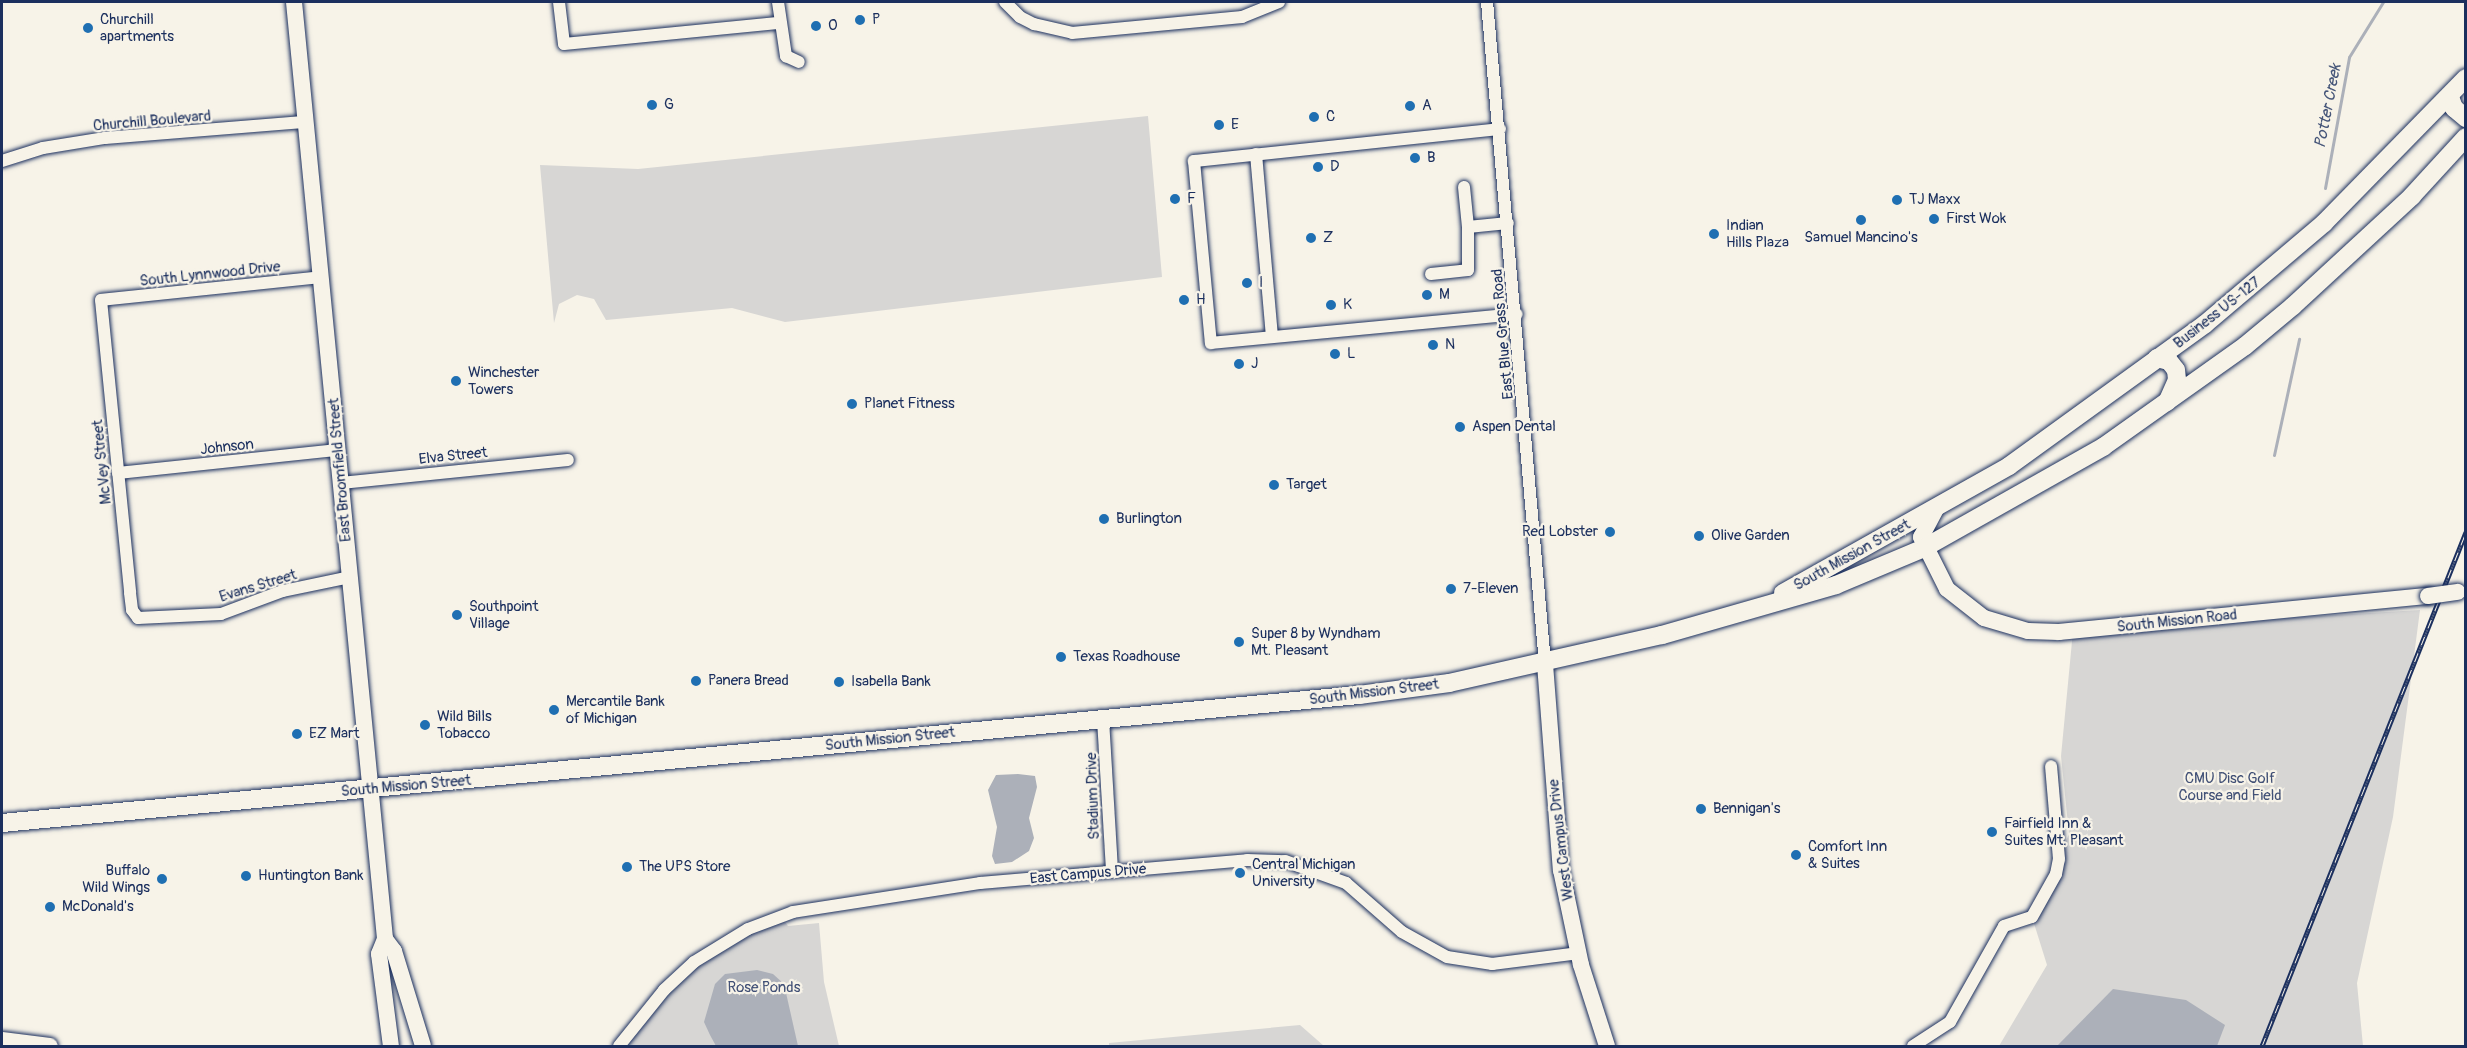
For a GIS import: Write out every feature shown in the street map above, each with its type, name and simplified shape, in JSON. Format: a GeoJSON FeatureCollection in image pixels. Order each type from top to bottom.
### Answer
{"type":"FeatureCollection","features":[{"type":"Feature","properties":{"kind":"main road","name":"East Broomfield Street"},"geometry":{"type":"LineString","coordinates":[[294,2],[385,939],[379,954],[391,1045]]}},
{"type":"Feature","properties":{"kind":"main road","name":"Business US-127"},"geometry":{"type":"LineString","coordinates":[[1936,508],[2009,466],[2265,276],[2324,223],[2450,97],[2466,78]]}},
{"type":"Feature","properties":{"kind":"main road"},"geometry":{"type":"LineString","coordinates":[[2450,97],[2454,108],[2466,118]]}},
{"type":"Feature","properties":{"kind":"main road"},"geometry":{"type":"LineString","coordinates":[[1936,508],[1922,528],[1924,548],[2030,491],[2166,404],[2245,346],[2293,306],[2412,196],[2466,137]]}},
{"type":"Feature","properties":{"kind":"main road"},"geometry":{"type":"LineString","coordinates":[[2157,358],[2169,361],[2176,370],[2177,380],[2166,404]]}},
{"type":"Feature","properties":{"kind":"main road","name":"South Mission Street"},"geometry":{"type":"LineString","coordinates":[[1769,601],[1936,508]]}},
{"type":"Feature","properties":{"kind":"main road","name":"South Mission Street"},"geometry":{"type":"LineString","coordinates":[[2,823],[1359,695],[1449,683],[1545,664],[1662,635],[1769,601],[1836,585],[1924,548]]}},
{"type":"Feature","properties":{"kind":"main road","name":"South Mission Road"},"geometry":{"type":"LineString","coordinates":[[1924,548],[1957,600],[1984,618],[2028,632],[2059,632],[2462,592]]}},
{"type":"Feature","properties":{"kind":"main road","name":"West Campus Drive"},"geometry":{"type":"LineString","coordinates":[[1545,664],[1559,851],[1579,953],[1607,1047]]}},
{"type":"Feature","properties":{"kind":"main road","name":"East Broomfield Street"},"geometry":{"type":"LineString","coordinates":[[385,939],[394,951],[422,1047]]}},
{"type":"Feature","properties":{"kind":"main road"},"geometry":{"type":"LineString","coordinates":[[391,1045],[410,1035],[422,1047]]}},
{"type":"Feature","properties":{"kind":"main road"},"geometry":{"type":"LineString","coordinates":[[2,1040],[50,1047]]}},
{"type":"Feature","properties":{"kind":"street"},"geometry":{"type":"LineString","coordinates":[[559,2],[564,44],[780,23]]}},
{"type":"Feature","properties":{"kind":"street"},"geometry":{"type":"LineString","coordinates":[[778,2],[786,56],[799,62]]}},
{"type":"Feature","properties":{"kind":"street"},"geometry":{"type":"LineString","coordinates":[[1005,2],[1020,17],[1034,24],[1072,33],[1242,17],[1279,2]]}},
{"type":"Feature","properties":{"kind":"street","name":"East Blue Grass Road"},"geometry":{"type":"LineString","coordinates":[[1487,2],[1517,314],[1545,664]]}},
{"type":"Feature","properties":{"kind":"street","name":"Churchill Boulevard"},"geometry":{"type":"LineString","coordinates":[[2,161],[44,148],[105,138],[306,122]]}},
{"type":"Feature","properties":{"kind":"street"},"geometry":{"type":"LineString","coordinates":[[1500,129],[1194,161],[1211,343],[1517,314]]}},
{"type":"Feature","properties":{"kind":"street"},"geometry":{"type":"LineString","coordinates":[[1256,154],[1272,336]]}},
{"type":"Feature","properties":{"kind":"street"},"geometry":{"type":"LineString","coordinates":[[1431,274],[1468,270],[1468,227],[1464,187]]}},
{"type":"Feature","properties":{"kind":"street"},"geometry":{"type":"LineString","coordinates":[[1468,227],[1509,223]]}},
{"type":"Feature","properties":{"kind":"street","name":"South Lynnwood Drive"},"geometry":{"type":"LineString","coordinates":[[101,300],[322,277]]}},
{"type":"Feature","properties":{"kind":"street","name":"McVey Street"},"geometry":{"type":"LineString","coordinates":[[101,300],[131,601],[138,618]]}},
{"type":"Feature","properties":{"kind":"street","name":"Johnson"},"geometry":{"type":"LineString","coordinates":[[118,473],[338,450]]}},
{"type":"Feature","properties":{"kind":"street","name":"Elva Street"},"geometry":{"type":"LineString","coordinates":[[341,483],[568,460]]}},
{"type":"Feature","properties":{"kind":"street","name":"Evans Street"},"geometry":{"type":"LineString","coordinates":[[138,618],[221,614],[283,591],[350,577]]}},
{"type":"Feature","properties":{"kind":"street","name":"Stadium Drive"},"geometry":{"type":"LineString","coordinates":[[1103,719],[1112,872]]}},
{"type":"Feature","properties":{"kind":"street"},"geometry":{"type":"LineString","coordinates":[[1913,1047],[1950,1022],[2004,926],[2032,917],[2056,874],[2059,859],[2051,766]]}},
{"type":"Feature","properties":{"kind":"street","name":"East Campus Drive"},"geometry":{"type":"LineString","coordinates":[[619,1047],[664,990],[694,962],[748,929],[780,915],[974,884],[1247,860],[1285,861],[1346,883],[1402,932],[1447,957],[1484,965],[1579,953]]}},
{"type":"Feature","properties":{"kind":"green space"},"geometry":{"type":"Polygon","coordinates":[[[1148,116],[1162,277],[785,322],[732,308],[606,320],[594,299],[577,295],[559,304],[554,323],[540,165],[638,169],[1148,116]]]}},
{"type":"Feature","properties":{"kind":"green space","name":"CMU Disc Golf Course and Field"},"geometry":{"type":"Polygon","coordinates":[[[2420,610],[2393,817],[2357,983],[2363,1046],[1999,1046],[2047,965],[2032,917],[2069,834],[2061,756],[2073,631],[2420,610]]]}},
{"type":"Feature","properties":{"kind":"green space","name":"Rose Ponds"},"geometry":{"type":"Polygon","coordinates":[[[780,915],[788,926],[819,923],[824,982],[839,1046],[619,1046],[681,974],[780,915]]]}},
{"type":"Feature","properties":{"kind":"green space"},"geometry":{"type":"Polygon","coordinates":[[[1300,1025],[1324,1046],[1109,1046],[1109,1043],[1300,1025]]]}},
{"type":"Feature","properties":{"kind":"shaded area"},"geometry":{"type":"Polygon","coordinates":[[[996,775],[1035,776],[1037,787],[1029,818],[1034,838],[1029,851],[1012,862],[995,864],[992,856],[997,827],[988,790],[996,775]]]}},
{"type":"Feature","properties":{"kind":"shaded area"},"geometry":{"type":"Polygon","coordinates":[[[757,970],[773,974],[784,984],[798,1046],[716,1046],[704,1022],[715,984],[725,974],[757,970]]]}},
{"type":"Feature","properties":{"kind":"shaded area"},"geometry":{"type":"Polygon","coordinates":[[[2113,989],[2186,1000],[2225,1025],[2217,1046],[2057,1046],[2113,989]]]}},
{"type":"Feature","properties":{"kind":"waterway","name":"Potter Creek"},"geometry":{"type":"LineString","coordinates":[[2325,188],[2349,57],[2383,2]]}},
{"type":"Feature","properties":{"kind":"waterway","name":"Potter Creek"},"geometry":{"type":"LineString","coordinates":[[2274,455],[2299,339]]}},
{"type":"Feature","properties":{"kind":"railway"},"geometry":{"type":"LineString","coordinates":[[2262,1046],[2466,532]]}},
{"type":"Feature","properties":{"kind":"place","name":"P"},"geometry":{"type":"Point","coordinates":[860,20]}},
{"type":"Feature","properties":{"kind":"place","name":"O"},"geometry":{"type":"Point","coordinates":[816,26]}},
{"type":"Feature","properties":{"kind":"place","name":"Churchill apartments"},"geometry":{"type":"Point","coordinates":[88,28]}},
{"type":"Feature","properties":{"kind":"place","name":"G"},"geometry":{"type":"Point","coordinates":[652,105]}},
{"type":"Feature","properties":{"kind":"place","name":"A"},"geometry":{"type":"Point","coordinates":[1410,106]}},
{"type":"Feature","properties":{"kind":"place","name":"C"},"geometry":{"type":"Point","coordinates":[1314,117]}},
{"type":"Feature","properties":{"kind":"place","name":"E"},"geometry":{"type":"Point","coordinates":[1219,125]}},
{"type":"Feature","properties":{"kind":"place","name":"B"},"geometry":{"type":"Point","coordinates":[1415,158]}},
{"type":"Feature","properties":{"kind":"place","name":"D"},"geometry":{"type":"Point","coordinates":[1318,167]}},
{"type":"Feature","properties":{"kind":"place","name":"F"},"geometry":{"type":"Point","coordinates":[1175,199]}},
{"type":"Feature","properties":{"kind":"place","name":"TJ Maxx"},"geometry":{"type":"Point","coordinates":[1897,200]}},
{"type":"Feature","properties":{"kind":"place","name":"First Wok"},"geometry":{"type":"Point","coordinates":[1934,219]}},
{"type":"Feature","properties":{"kind":"place","name":"Samuel Mancino's"},"geometry":{"type":"Point","coordinates":[1861,220]}},
{"type":"Feature","properties":{"kind":"place","name":"Indian Hills Plaza"},"geometry":{"type":"Point","coordinates":[1714,234]}},
{"type":"Feature","properties":{"kind":"place","name":"Z"},"geometry":{"type":"Point","coordinates":[1311,238]}},
{"type":"Feature","properties":{"kind":"place","name":"I"},"geometry":{"type":"Point","coordinates":[1247,283]}},
{"type":"Feature","properties":{"kind":"place","name":"M"},"geometry":{"type":"Point","coordinates":[1427,295]}},
{"type":"Feature","properties":{"kind":"place","name":"H"},"geometry":{"type":"Point","coordinates":[1184,300]}},
{"type":"Feature","properties":{"kind":"place","name":"K"},"geometry":{"type":"Point","coordinates":[1331,305]}},
{"type":"Feature","properties":{"kind":"place","name":"N"},"geometry":{"type":"Point","coordinates":[1433,345]}},
{"type":"Feature","properties":{"kind":"place","name":"L"},"geometry":{"type":"Point","coordinates":[1335,354]}},
{"type":"Feature","properties":{"kind":"place","name":"J"},"geometry":{"type":"Point","coordinates":[1239,364]}},
{"type":"Feature","properties":{"kind":"place","name":"Winchester Towers"},"geometry":{"type":"Point","coordinates":[456,381]}},
{"type":"Feature","properties":{"kind":"place","name":"Planet Fitness"},"geometry":{"type":"Point","coordinates":[852,404]}},
{"type":"Feature","properties":{"kind":"place","name":"Aspen Dental"},"geometry":{"type":"Point","coordinates":[1460,427]}},
{"type":"Feature","properties":{"kind":"place","name":"Target"},"geometry":{"type":"Point","coordinates":[1274,485]}},
{"type":"Feature","properties":{"kind":"place","name":"Burlington"},"geometry":{"type":"Point","coordinates":[1104,519]}},
{"type":"Feature","properties":{"kind":"place","name":"Red Lobster"},"geometry":{"type":"Point","coordinates":[1610,532]}},
{"type":"Feature","properties":{"kind":"place","name":"Olive Garden"},"geometry":{"type":"Point","coordinates":[1699,536]}},
{"type":"Feature","properties":{"kind":"place","name":"7-Eleven"},"geometry":{"type":"Point","coordinates":[1451,589]}},
{"type":"Feature","properties":{"kind":"place","name":"Southpoint Village"},"geometry":{"type":"Point","coordinates":[457,615]}},
{"type":"Feature","properties":{"kind":"place","name":"Super 8 by Wyndham Mt. Pleasant"},"geometry":{"type":"Point","coordinates":[1239,642]}},
{"type":"Feature","properties":{"kind":"place","name":"Texas Roadhouse"},"geometry":{"type":"Point","coordinates":[1061,657]}},
{"type":"Feature","properties":{"kind":"place","name":"Panera Bread"},"geometry":{"type":"Point","coordinates":[696,681]}},
{"type":"Feature","properties":{"kind":"place","name":"Isabella Bank"},"geometry":{"type":"Point","coordinates":[839,682]}},
{"type":"Feature","properties":{"kind":"place","name":"Mercantile Bank of Michigan"},"geometry":{"type":"Point","coordinates":[554,710]}},
{"type":"Feature","properties":{"kind":"place","name":"Wild Bills Tobacco"},"geometry":{"type":"Point","coordinates":[425,725]}},
{"type":"Feature","properties":{"kind":"place","name":"EZ Mart"},"geometry":{"type":"Point","coordinates":[297,734]}},
{"type":"Feature","properties":{"kind":"place","name":"Bennigan's"},"geometry":{"type":"Point","coordinates":[1701,809]}},
{"type":"Feature","properties":{"kind":"place","name":"Fairfield Inn & Suites Mt. Pleasant"},"geometry":{"type":"Point","coordinates":[1992,832]}},
{"type":"Feature","properties":{"kind":"place","name":"Comfort Inn & Suites"},"geometry":{"type":"Point","coordinates":[1796,855]}},
{"type":"Feature","properties":{"kind":"place","name":"The UPS Store"},"geometry":{"type":"Point","coordinates":[627,867]}},
{"type":"Feature","properties":{"kind":"place","name":"Central Michigan University"},"geometry":{"type":"Point","coordinates":[1240,873]}},
{"type":"Feature","properties":{"kind":"place","name":"Huntington Bank"},"geometry":{"type":"Point","coordinates":[246,876]}},
{"type":"Feature","properties":{"kind":"place","name":"Buffalo Wild Wings"},"geometry":{"type":"Point","coordinates":[162,879]}},
{"type":"Feature","properties":{"kind":"place","name":"McDonald's"},"geometry":{"type":"Point","coordinates":[50,907]}}]}
